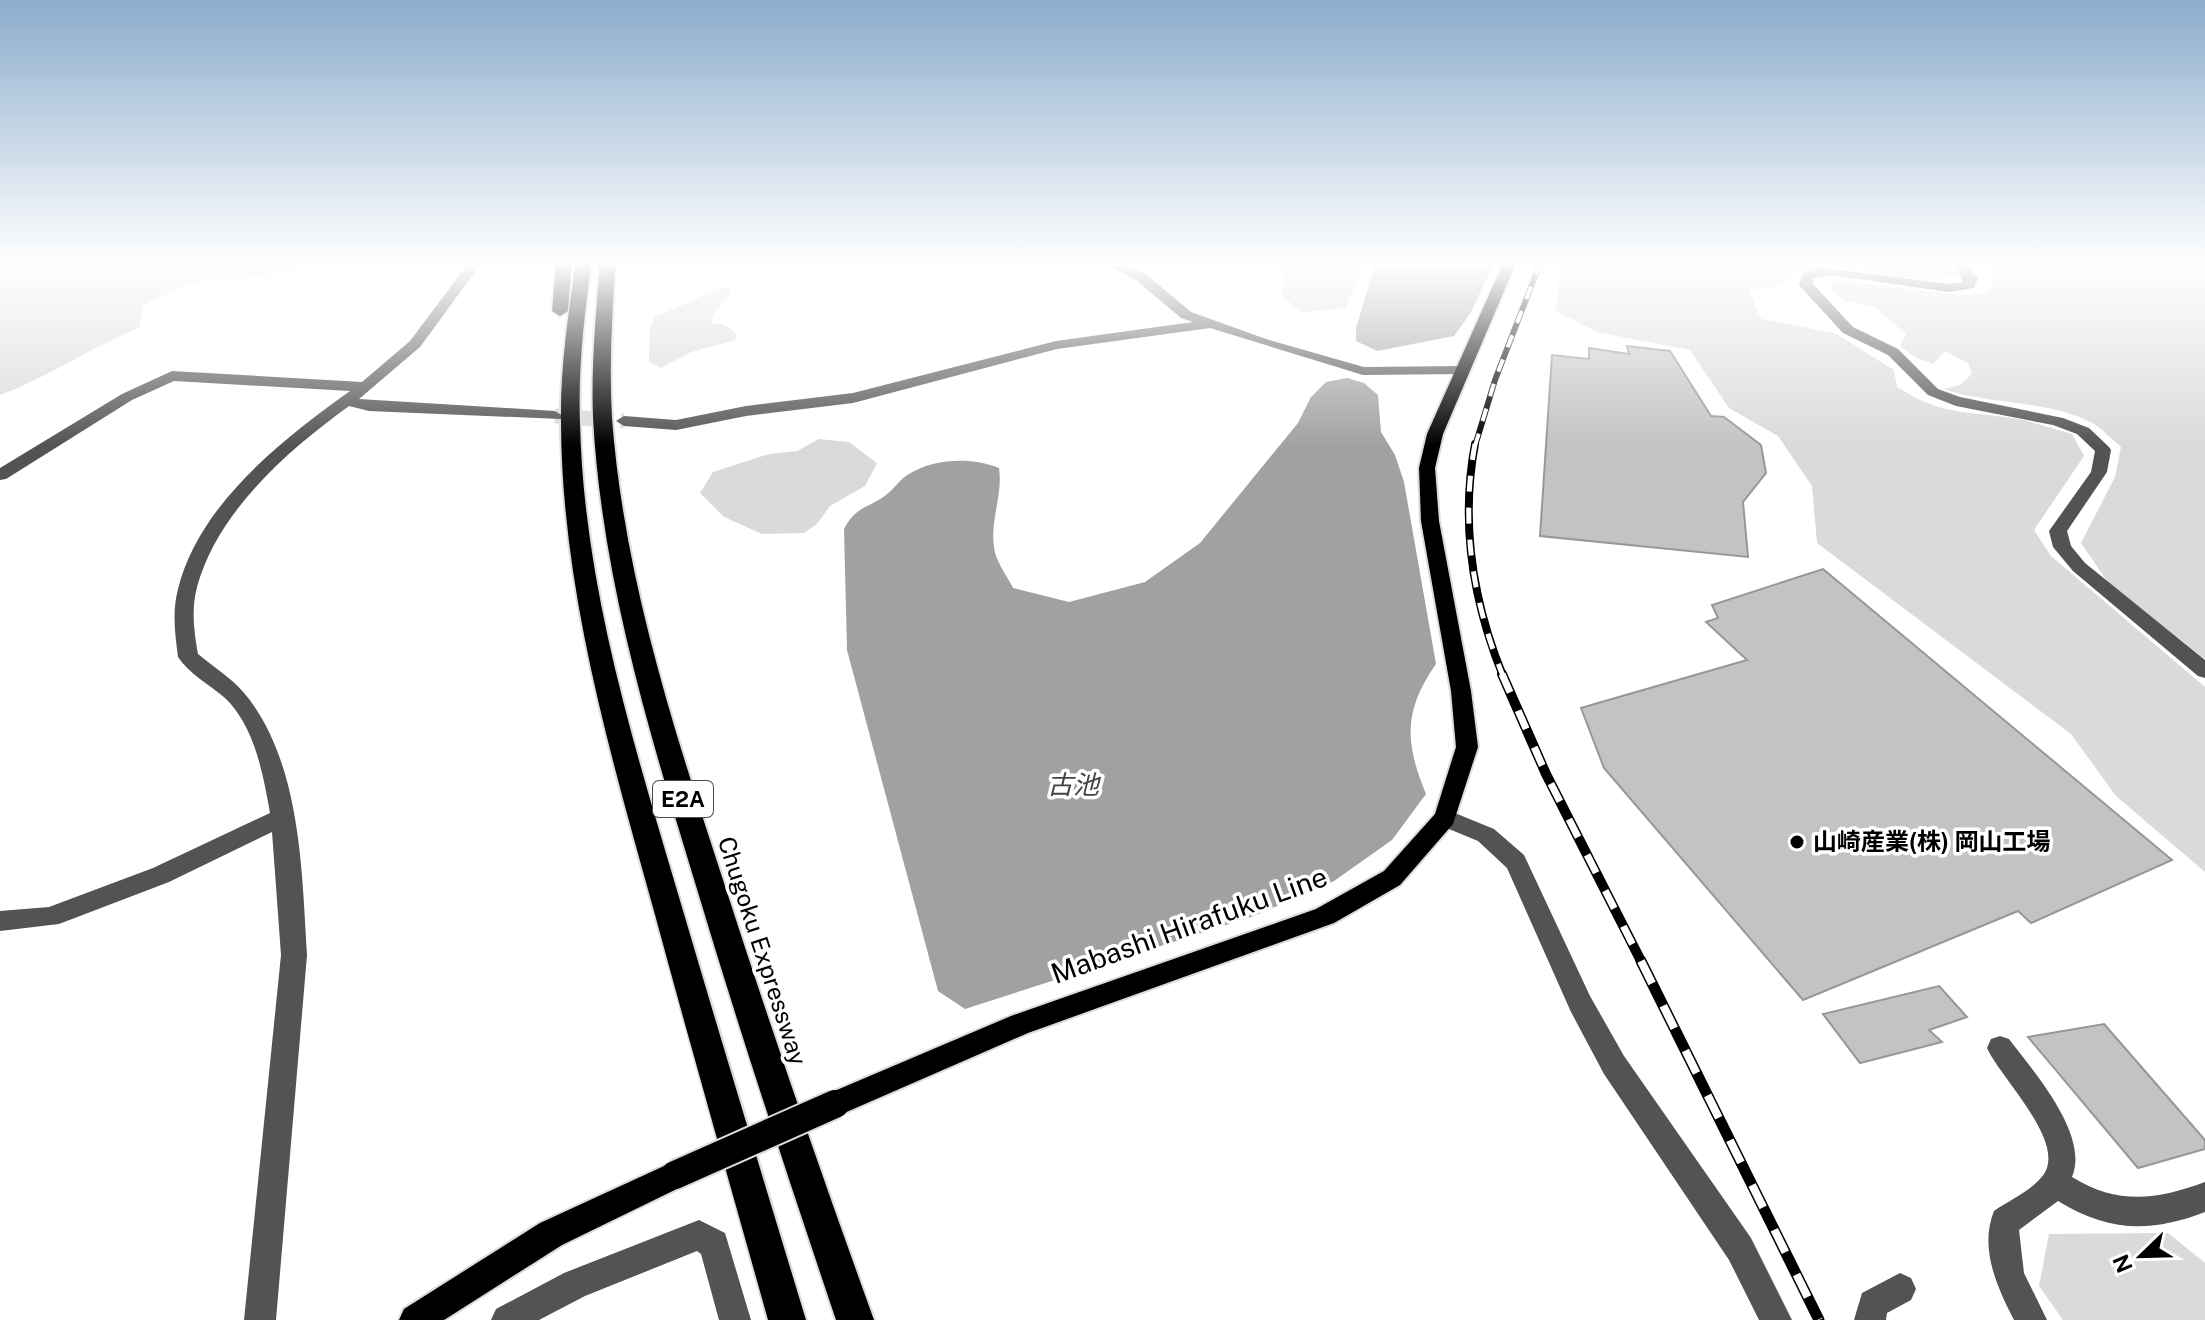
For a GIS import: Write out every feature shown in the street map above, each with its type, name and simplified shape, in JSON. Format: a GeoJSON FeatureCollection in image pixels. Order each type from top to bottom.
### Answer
{"type":"FeatureCollection","features":[{"type":"Feature","properties":{"kind":"highway"},"geometry":{"type":"LineString","coordinates":[[559,323],[562,406]]}},
{"type":"Feature","properties":{"kind":"highway","name":"E2A"},"geometry":{"type":"LineString","coordinates":[[571,323],[562,406],[593,617],[628,769],[787,1320]]}},
{"type":"Feature","properties":{"kind":"highway","name":"Chugoku Expressway"},"geometry":{"type":"LineString","coordinates":[[604,323],[599,390],[606,485],[624,589],[672,765],[760,1046],[855,1320]]}},
{"type":"Feature","properties":{"kind":"main road","name":"Mabashi Hirafuku Line"},"geometry":{"type":"LineString","coordinates":[[415,1320],[551,1234],[675,1175],[1020,1024],[1325,916],[1392,878],[1445,818],[1467,747],[1461,691],[1430,521],[1427,468],[1435,434],[1483,323]]}},
{"type":"Feature","properties":{"kind":"street"},"geometry":{"type":"LineString","coordinates":[[260,1320],[294,955],[291,897],[269,756],[260,732],[240,701],[188,657],[184,621],[189,587],[203,545],[259,478],[297,440],[415,344],[429,323]]}},
{"type":"Feature","properties":{"kind":"street"},"geometry":{"type":"LineString","coordinates":[[1201,323],[1363,371],[1461,370]]}},
{"type":"Feature","properties":{"kind":"street"},"geometry":{"type":"LineString","coordinates":[[1841,323],[1848,330],[1893,352],[1933,392],[1956,401],[2057,421],[2083,431],[2103,450],[2099,472],[2058,531],[2062,547],[2079,567],[2205,671]]}},
{"type":"Feature","properties":{"kind":"street"},"geometry":{"type":"LineString","coordinates":[[624,421],[676,425],[746,411],[853,398],[1056,345],[1206,325]]}},
{"type":"Feature","properties":{"kind":"street"},"geometry":{"type":"LineString","coordinates":[[0,475],[127,397],[172,376],[365,387]]}},
{"type":"Feature","properties":{"kind":"street"},"geometry":{"type":"LineString","coordinates":[[347,401],[369,406],[562,406]]}},
{"type":"Feature","properties":{"kind":"street"},"geometry":{"type":"LineString","coordinates":[[1445,818],[1486,835],[1516,862],[1580,1004],[1614,1065],[1740,1249],[1776,1320]]}},
{"type":"Feature","properties":{"kind":"street"},"geometry":{"type":"LineString","coordinates":[[0,921],[50,917],[161,875],[279,819]]}},
{"type":"Feature","properties":{"kind":"street"},"geometry":{"type":"LineString","coordinates":[[2000,1048],[2060,1137],[2062,1158],[2056,1183],[2005,1222],[2001,1251],[2012,1286],[2031,1320]]}},
{"type":"Feature","properties":{"kind":"street"},"geometry":{"type":"LineString","coordinates":[[2056,1183],[2082,1199],[2113,1211],[2174,1207],[2205,1197]]}},
{"type":"Feature","properties":{"kind":"street"},"geometry":{"type":"LineString","coordinates":[[507,1320],[575,1284],[699,1235],[714,1244],[735,1320]]}},
{"type":"Feature","properties":{"kind":"street"},"geometry":{"type":"LineString","coordinates":[[1870,1320],[1873,1304],[1900,1289]]}},
{"type":"Feature","properties":{"kind":"shaded area"},"geometry":{"type":"Polygon","coordinates":[[[0,323],[140,323],[139,328],[0,395],[0,323]]]}},
{"type":"Feature","properties":{"kind":"shaded area"},"geometry":{"type":"Polygon","coordinates":[[[652,323],[723,324],[736,333],[736,340],[691,352],[661,368],[649,362],[652,323]]]}},
{"type":"Feature","properties":{"kind":"shaded area"},"geometry":{"type":"Polygon","coordinates":[[[1579,323],[1780,323],[1835,333],[1894,370],[1897,387],[1930,404],[2023,420],[2072,434],[2084,456],[2034,530],[2051,556],[2205,687],[2205,872],[2116,796],[2071,734],[1817,543],[1812,486],[1778,436],[1729,408],[1690,350],[1597,332],[1579,323]]]}},
{"type":"Feature","properties":{"kind":"shaded area"},"geometry":{"type":"Polygon","coordinates":[[[1893,323],[2205,323],[2205,659],[2109,584],[2081,543],[2115,477],[2121,447],[2097,426],[2063,412],[1943,389],[1960,385],[1972,374],[1968,363],[1945,351],[1933,364],[1915,357],[1900,346],[1906,334],[1893,323]]]}},
{"type":"Feature","properties":{"kind":"shaded area"},"geometry":{"type":"Polygon","coordinates":[[[819,439],[849,442],[877,463],[865,486],[830,506],[817,524],[804,533],[762,534],[724,517],[700,493],[713,472],[769,454],[797,451],[819,439]]]}},
{"type":"Feature","properties":{"kind":"shaded area"},"geometry":{"type":"Polygon","coordinates":[[[2168,1233],[2205,1263],[2205,1320],[2063,1320],[2039,1286],[2049,1234],[2168,1233]]]}},
{"type":"Feature","properties":{"kind":"water"},"geometry":{"type":"Polygon","coordinates":[[[1358,323],[1464,323],[1454,336],[1377,351],[1356,341],[1358,323]]]}},
{"type":"Feature","properties":{"kind":"water","name":"古池"},"geometry":{"type":"Polygon","coordinates":[[[1347,378],[1364,383],[1378,395],[1381,432],[1395,455],[1404,482],[1436,664],[1418,697],[1411,728],[1414,759],[1426,794],[1392,840],[1334,881],[1254,916],[965,1009],[938,991],[847,650],[844,529],[848,522],[919,469],[954,461],[989,464],[999,468],[994,547],[1013,588],[1069,602],[1145,582],[1200,543],[1298,423],[1311,397],[1326,382],[1347,378]]]}},
{"type":"Feature","properties":{"kind":"building"},"geometry":{"type":"Polygon","coordinates":[[[1627,346],[1670,351],[1711,416],[1724,417],[1761,445],[1766,473],[1743,502],[1748,557],[1540,536],[1552,355],[1589,359],[1589,348],[1629,354],[1627,346]]]}},
{"type":"Feature","properties":{"kind":"building"},"geometry":{"type":"Polygon","coordinates":[[[1823,569],[2172,860],[2031,923],[2018,911],[1803,1000],[1604,768],[1581,708],[1747,660],[1706,622],[1718,618],[1712,605],[1823,569]]]}},
{"type":"Feature","properties":{"kind":"building"},"geometry":{"type":"Polygon","coordinates":[[[1939,986],[1967,1017],[1929,1030],[1942,1042],[1860,1063],[1823,1014],[1939,986]]]}},
{"type":"Feature","properties":{"kind":"building"},"geometry":{"type":"Polygon","coordinates":[[[2104,1024],[2205,1140],[2205,1149],[2138,1168],[2028,1037],[2104,1024]]]}},
{"type":"Feature","properties":{"kind":"tunnel"},"geometry":{"type":"LineString","coordinates":[[555,416],[624,421]]}},
{"type":"Feature","properties":{"kind":"railway"},"geometry":{"type":"LineString","coordinates":[[1475,446],[1495,380],[1517,323]]}},
{"type":"Feature","properties":{"kind":"railway"},"geometry":{"type":"LineString","coordinates":[[1475,444],[1469,504],[1472,562],[1484,620],[1503,676]]}},
{"type":"Feature","properties":{"kind":"railway"},"geometry":{"type":"LineString","coordinates":[[1502,674],[1546,774],[1642,962]]}},
{"type":"Feature","properties":{"kind":"railway"},"geometry":{"type":"LineString","coordinates":[[1642,962],[1819,1320]]}},
{"type":"Feature","properties":{"kind":"place","name":"山崎産業(株) 岡山工場"},"geometry":{"type":"Point","coordinates":[1797,842]}}]}
